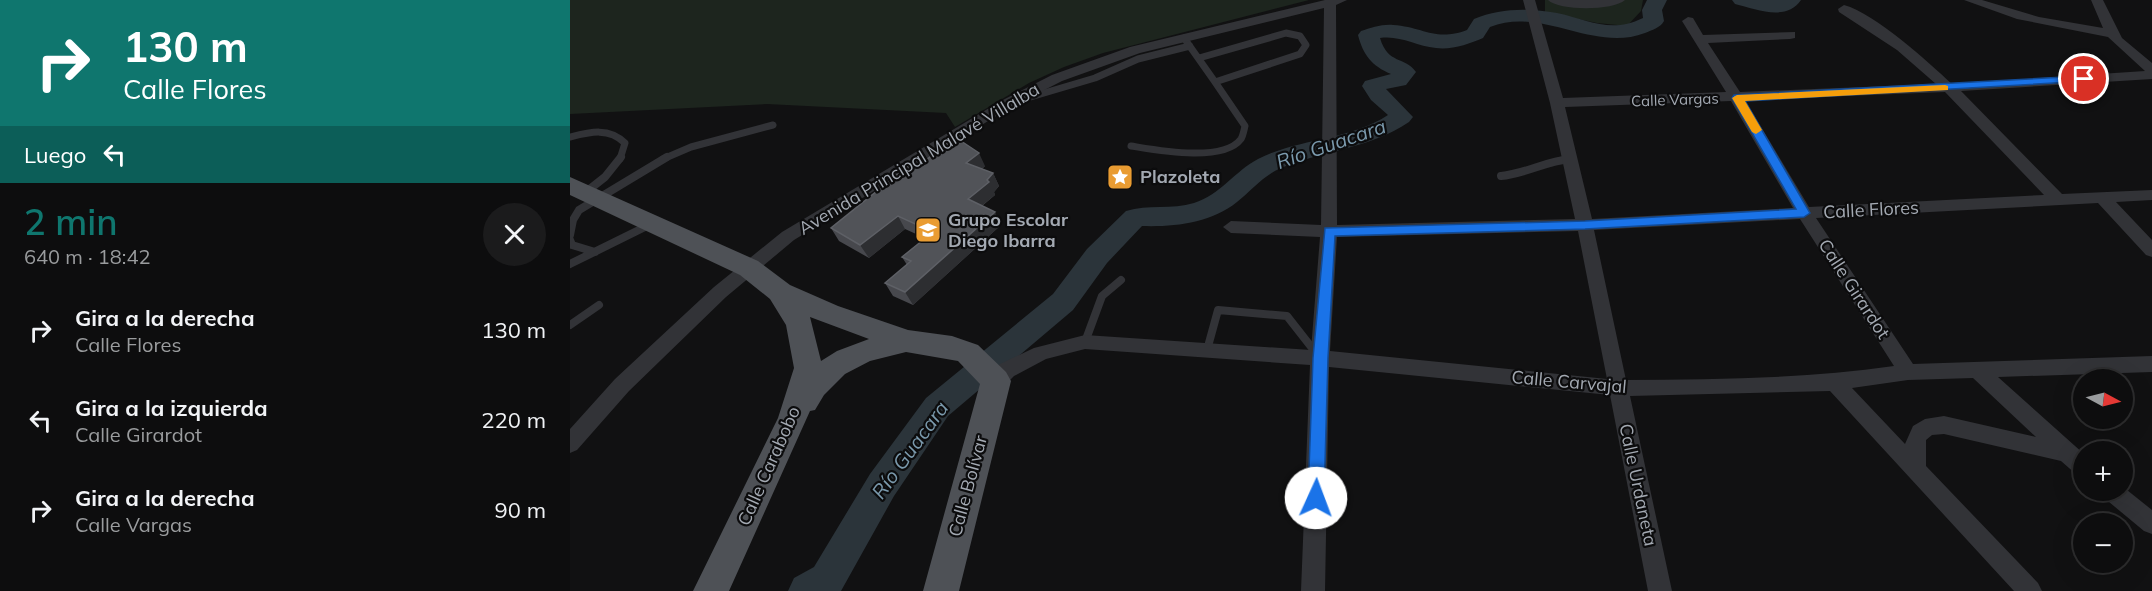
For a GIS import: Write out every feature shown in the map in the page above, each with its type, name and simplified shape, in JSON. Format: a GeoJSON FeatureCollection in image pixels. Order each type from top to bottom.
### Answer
{"type":"FeatureCollection","features":[{"type":"Feature","properties":{"kind":"main road","name":"Calle Carabobo"},"geometry":{"type":"LineString","coordinates":[[584,192],[750,268],[780,292],[800,324],[808,368],[794,418],[711,591]]}},
{"type":"Feature","properties":{"kind":"main road"},"geometry":{"type":"LineString","coordinates":[[780,292],[836,316],[907,341]]}},
{"type":"Feature","properties":{"kind":"main road"},"geometry":{"type":"LineString","coordinates":[[794,418],[809,392],[828,371],[850,356],[907,341],[933,342],[968,353],[993,377]]}},
{"type":"Feature","properties":{"kind":"main road","name":"Calle Bolívar"},"geometry":{"type":"LineString","coordinates":[[941,591],[993,377]]}},
{"type":"Feature","properties":{"kind":"street","name":"Calle Urdaneta"},"geometry":{"type":"LineString","coordinates":[[1530,0],[1585,225],[1660,591]]}},
{"type":"Feature","properties":{"kind":"street"},"geometry":{"type":"LineString","coordinates":[[1554,0],[1593,5],[1619,0]]}},
{"type":"Feature","properties":{"kind":"street"},"geometry":{"type":"LineString","coordinates":[[1970,0],[2047,22],[2110,33]]}},
{"type":"Feature","properties":{"kind":"street"},"geometry":{"type":"LineString","coordinates":[[2097,0],[2110,33],[2152,73]]}},
{"type":"Feature","properties":{"kind":"street"},"geometry":{"type":"LineString","coordinates":[[1313,591],[1320,358],[1329,231],[1328,119],[1335,1]]}},
{"type":"Feature","properties":{"kind":"street","name":"Avenida Principal Malavé Villalba"},"geometry":{"type":"LineString","coordinates":[[570,444],[622,385],[720,292],[796,231],[1006,104],[1084,67],[1187,42],[1335,1]]}},
{"type":"Feature","properties":{"kind":"street"},"geometry":{"type":"LineString","coordinates":[[1844,9],[1869,22],[1949,88],[2058,200]]}},
{"type":"Feature","properties":{"kind":"street","name":"Calle Girardot"},"geometry":{"type":"LineString","coordinates":[[1688,21],[1737,98],[1804,213],[1908,372]]}},
{"type":"Feature","properties":{"kind":"street"},"geometry":{"type":"LineString","coordinates":[[1698,39],[1790,35]]}},
{"type":"Feature","properties":{"kind":"street","name":"Calle Vargas"},"geometry":{"type":"LineString","coordinates":[[1557,103],[1737,98],[1949,88],[2152,73]]}},
{"type":"Feature","properties":{"kind":"street","name":"Calle Flores"},"geometry":{"type":"LineString","coordinates":[[1231,227],[1329,231],[1585,225],[2152,195]]}},
{"type":"Feature","properties":{"kind":"street"},"geometry":{"type":"LineString","coordinates":[[2102,198],[2152,251]]}},
{"type":"Feature","properties":{"kind":"street","name":"Calle Carvajal"},"geometry":{"type":"LineString","coordinates":[[993,377],[1041,353],[1085,342],[1320,358],[1618,388],[1834,383],[1908,372],[2152,363]]}},
{"type":"Feature","properties":{"kind":"street"},"geometry":{"type":"LineString","coordinates":[[1977,370],[2073,459]]}},
{"type":"Feature","properties":{"kind":"street"},"geometry":{"type":"LineString","coordinates":[[1834,383],[2030,591]]}},
{"type":"Feature","properties":{"kind":"street"},"geometry":{"type":"LineString","coordinates":[[1916,470],[1913,444],[1920,431],[1931,424],[1944,424],[2064,452]]}},
{"type":"Feature","properties":{"kind":"street"},"geometry":{"type":"LineString","coordinates":[[2124,501],[2152,524]]}},
{"type":"Feature","properties":{"kind":"lane"},"geometry":{"type":"LineString","coordinates":[[1198,58],[1286,33],[1300,36],[1306,45],[1300,54],[1215,81]]}},
{"type":"Feature","properties":{"kind":"lane"},"geometry":{"type":"LineString","coordinates":[[1131,146],[1167,153],[1193,154],[1233,145],[1240,139],[1245,126],[1187,42]]}},
{"type":"Feature","properties":{"kind":"lane"},"geometry":{"type":"LineString","coordinates":[[584,192],[681,152],[773,124]]}},
{"type":"Feature","properties":{"kind":"lane"},"geometry":{"type":"LineString","coordinates":[[570,137],[601,131],[619,136],[625,143],[624,152],[602,181],[584,192],[570,235]]}},
{"type":"Feature","properties":{"kind":"lane"},"geometry":{"type":"LineString","coordinates":[[1501,176],[1517,176],[1542,164],[1570,159]]}},
{"type":"Feature","properties":{"kind":"lane"},"geometry":{"type":"LineString","coordinates":[[570,264],[653,222]]}},
{"type":"Feature","properties":{"kind":"lane"},"geometry":{"type":"LineString","coordinates":[[570,240],[572,245],[595,252]]}},
{"type":"Feature","properties":{"kind":"lane"},"geometry":{"type":"LineString","coordinates":[[1085,342],[1102,296],[1121,280]]}},
{"type":"Feature","properties":{"kind":"lane"},"geometry":{"type":"LineString","coordinates":[[570,325],[599,305]]}},
{"type":"Feature","properties":{"kind":"lane"},"geometry":{"type":"LineString","coordinates":[[1207,350],[1218,310],[1287,316],[1320,358]]}},
{"type":"Feature","properties":{"kind":"shaded area"},"geometry":{"type":"Polygon","coordinates":[[[570,0],[1309,0],[1103,53],[1029,83],[955,127],[946,113],[767,104],[570,114],[570,0]]]}},
{"type":"Feature","properties":{"kind":"shaded area"},"geometry":{"type":"Polygon","coordinates":[[[1545,0],[1643,0],[1641,11],[1627,26],[1597,23],[1545,12],[1545,0]]]}},
{"type":"Feature","properties":{"kind":"building"},"geometry":{"type":"Polygon","coordinates":[[[955,137],[979,153],[966,163],[993,173],[987,180],[989,182],[968,199],[995,212],[905,292],[885,283],[911,261],[902,257],[933,232],[898,216],[860,245],[831,228],[908,166],[916,168],[955,137]]]}},
{"type":"Feature","properties":{"kind":"waterway","name":"Río Guacara"},"geometry":{"type":"LineString","coordinates":[[807,591],[827,580],[882,485],[937,407],[1063,302],[1097,256],[1135,217],[1184,215],[1207,208],[1228,196],[1269,164],[1357,139],[1401,117],[1373,86],[1398,80],[1405,72],[1380,60],[1373,50],[1368,35],[1396,31],[1425,40],[1451,42],[1476,34],[1481,23],[1517,16],[1555,19],[1594,30],[1619,33],[1654,21],[1652,10],[1657,0]]}},
{"type":"Feature","properties":{"kind":"waterway","name":"Río Guacara"},"geometry":{"type":"LineString","coordinates":[[1742,0],[1776,8],[1791,0]]}},
{"type":"Feature","properties":{"kind":"slow traffic"},"geometry":{"type":"LineString","coordinates":[[1756,130],[1737,98],[1945,88]]}},
{"type":"Feature","properties":{"kind":"place","name":"Plazoleta"},"geometry":{"type":"Point","coordinates":[1120,177]}},
{"type":"Feature","properties":{"kind":"place","name":"Grupo Escolar Diego Ibarra"},"geometry":{"type":"Point","coordinates":[928,230]}},
{"type":"Feature","properties":{"kind":"route"},"geometry":{"type":"LineString","coordinates":[[1316,498],[1320,358],[1329,231],[1585,225],[1804,213],[1737,98],[2084,79]]}}]}
